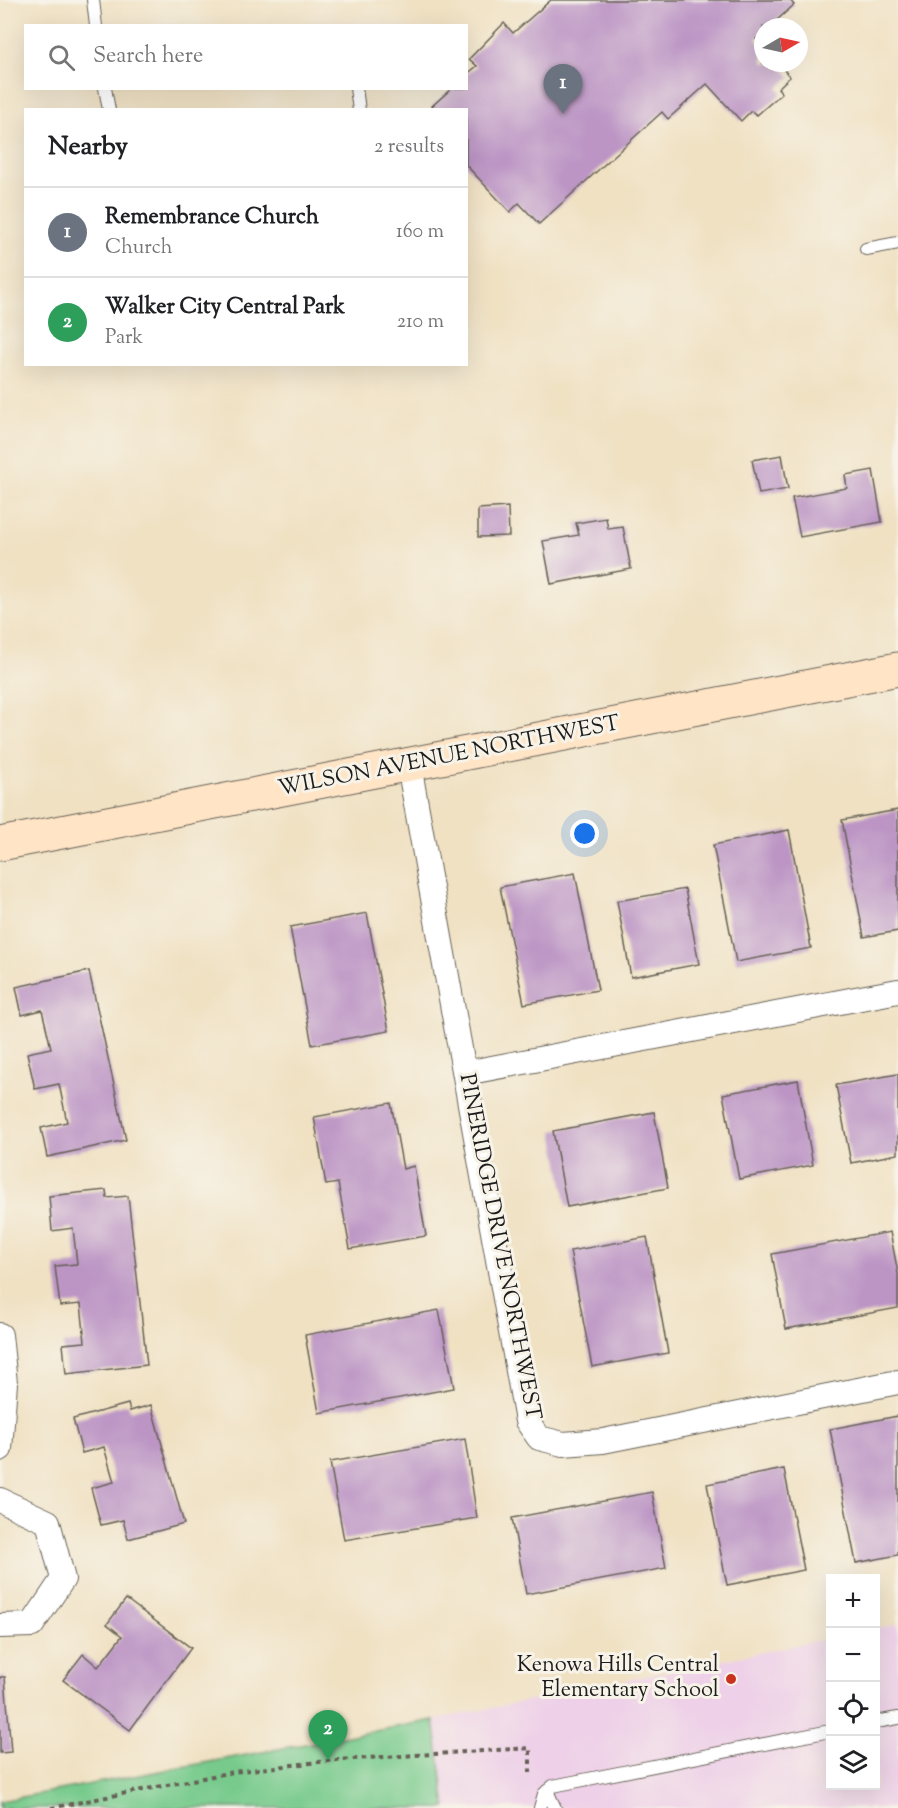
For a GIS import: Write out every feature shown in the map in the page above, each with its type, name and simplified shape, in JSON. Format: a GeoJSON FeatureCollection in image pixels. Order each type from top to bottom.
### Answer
{"type":"FeatureCollection","features":[{"type":"Feature","properties":{"kind":"main road","name":"WILSON AVENUE NORTHWEST"},"geometry":{"type":"LineString","coordinates":[[0,844],[898,669]]}},
{"type":"Feature","properties":{"kind":"street","name":"PINERIDGE DRIVE NORTHWEST"},"geometry":{"type":"LineString","coordinates":[[409,765],[527,1421],[539,1438],[563,1444],[603,1441],[898,1382]]}},
{"type":"Feature","properties":{"kind":"street"},"geometry":{"type":"LineString","coordinates":[[465,1073],[898,992]]}},
{"type":"Feature","properties":{"kind":"street"},"geometry":{"type":"LineString","coordinates":[[0,1335],[5,1383],[0,1449]]}},
{"type":"Feature","properties":{"kind":"street"},"geometry":{"type":"LineString","coordinates":[[0,1500],[48,1522],[63,1579],[32,1624],[0,1626]]}},
{"type":"Feature","properties":{"kind":"lane"},"geometry":{"type":"LineString","coordinates":[[93,0],[96,24]]}},
{"type":"Feature","properties":{"kind":"lane"},"geometry":{"type":"LineString","coordinates":[[105,90],[108,108]]}},
{"type":"Feature","properties":{"kind":"lane"},"geometry":{"type":"LineString","coordinates":[[356,90],[359,108]]}},
{"type":"Feature","properties":{"kind":"lane"},"geometry":{"type":"LineString","coordinates":[[866,249],[898,243]]}},
{"type":"Feature","properties":{"kind":"lane"},"geometry":{"type":"LineString","coordinates":[[880,1721],[898,1718]]}},
{"type":"Feature","properties":{"kind":"lane"},"geometry":{"type":"LineString","coordinates":[[540,1808],[547,1791],[553,1786],[826,1732]]}},
{"type":"Feature","properties":{"kind":"lane"},"geometry":{"type":"LineString","coordinates":[[547,1791],[555,1808]]}},
{"type":"Feature","properties":{"kind":"path"},"geometry":{"type":"LineString","coordinates":[[51,1808],[233,1772],[347,1759],[497,1749],[530,1748],[530,1788]]}},
{"type":"Feature","properties":{"kind":"shaded area","name":"Kenowa Hills Central Elementary School"},"geometry":{"type":"Polygon","coordinates":[[[898,1624],[898,1808],[446,1808],[434,1720],[826,1639],[826,1790],[880,1790],[880,1628],[898,1624]]]}},
{"type":"Feature","properties":{"kind":"green space"},"geometry":{"type":"Polygon","coordinates":[[[434,1720],[446,1808],[0,1808],[0,1801],[434,1720]]]}},
{"type":"Feature","properties":{"kind":"building"},"geometry":{"type":"Polygon","coordinates":[[[551,0],[790,0],[794,5],[779,18],[754,18],[754,72],[786,72],[790,77],[778,88],[782,93],[757,115],[751,111],[741,121],[707,84],[668,119],[662,112],[539,224],[519,203],[510,212],[468,167],[468,108],[434,108],[432,106],[450,90],[468,90],[468,73],[477,66],[469,59],[504,23],[513,33],[551,0]]]}},
{"type":"Feature","properties":{"kind":"building"},"geometry":{"type":"Polygon","coordinates":[[[782,455],[788,489],[759,494],[752,460],[782,455]]]}},
{"type":"Feature","properties":{"kind":"building"},"geometry":{"type":"Polygon","coordinates":[[[873,470],[882,522],[800,537],[792,498],[847,488],[845,475],[873,470]]]}},
{"type":"Feature","properties":{"kind":"building"},"geometry":{"type":"Polygon","coordinates":[[[508,507],[509,536],[478,537],[478,509],[508,507]]]}},
{"type":"Feature","properties":{"kind":"building"},"geometry":{"type":"Polygon","coordinates":[[[606,518],[608,529],[623,527],[631,569],[551,584],[543,541],[579,535],[576,523],[606,518]]]}},
{"type":"Feature","properties":{"kind":"building"},"geometry":{"type":"Polygon","coordinates":[[[898,810],[898,931],[864,937],[842,820],[898,810]]]}},
{"type":"Feature","properties":{"kind":"building"},"geometry":{"type":"Polygon","coordinates":[[[789,830],[811,948],[736,962],[713,845],[789,830]]]}},
{"type":"Feature","properties":{"kind":"building"},"geometry":{"type":"Polygon","coordinates":[[[575,873],[598,990],[524,1004],[500,887],[575,873]]]}},
{"type":"Feature","properties":{"kind":"building"},"geometry":{"type":"Polygon","coordinates":[[[685,889],[699,964],[631,977],[617,901],[685,889]]]}},
{"type":"Feature","properties":{"kind":"building"},"geometry":{"type":"Polygon","coordinates":[[[367,913],[389,1031],[312,1045],[290,927],[367,913]]]}},
{"type":"Feature","properties":{"kind":"building"},"geometry":{"type":"Polygon","coordinates":[[[89,971],[126,1140],[47,1157],[41,1128],[67,1122],[59,1084],[35,1089],[27,1053],[51,1048],[42,1010],[22,1015],[16,987],[89,971]]]}},
{"type":"Feature","properties":{"kind":"building"},"geometry":{"type":"Polygon","coordinates":[[[898,1074],[898,1154],[851,1163],[836,1085],[898,1074]]]}},
{"type":"Feature","properties":{"kind":"building"},"geometry":{"type":"Polygon","coordinates":[[[798,1080],[813,1165],[739,1179],[723,1094],[798,1080]]]}},
{"type":"Feature","properties":{"kind":"building"},"geometry":{"type":"Polygon","coordinates":[[[391,1103],[403,1169],[414,1166],[426,1236],[350,1249],[338,1183],[326,1185],[314,1117],[391,1103]]]}},
{"type":"Feature","properties":{"kind":"building"},"geometry":{"type":"Polygon","coordinates":[[[654,1112],[668,1188],[567,1207],[553,1131],[654,1112]]]}},
{"type":"Feature","properties":{"kind":"building"},"geometry":{"type":"Polygon","coordinates":[[[106,1190],[107,1198],[128,1196],[147,1365],[66,1374],[63,1344],[85,1342],[81,1304],[60,1306],[55,1266],[77,1264],[73,1228],[52,1231],[49,1196],[106,1190]]]}},
{"type":"Feature","properties":{"kind":"building"},"geometry":{"type":"Polygon","coordinates":[[[890,1232],[898,1273],[898,1308],[786,1329],[772,1254],[890,1232]]]}},
{"type":"Feature","properties":{"kind":"building"},"geometry":{"type":"Polygon","coordinates":[[[647,1237],[668,1353],[592,1367],[570,1251],[647,1237]]]}},
{"type":"Feature","properties":{"kind":"building"},"geometry":{"type":"Polygon","coordinates":[[[439,1310],[454,1388],[319,1413],[305,1335],[439,1310]]]}},
{"type":"Feature","properties":{"kind":"building"},"geometry":{"type":"Polygon","coordinates":[[[128,1404],[130,1411],[151,1405],[184,1524],[128,1539],[123,1520],[101,1525],[91,1488],[114,1482],[104,1447],[82,1453],[73,1419],[128,1404]]]}},
{"type":"Feature","properties":{"kind":"building"},"geometry":{"type":"Polygon","coordinates":[[[898,1416],[898,1555],[856,1563],[830,1429],[898,1416]]]}},
{"type":"Feature","properties":{"kind":"building"},"geometry":{"type":"Polygon","coordinates":[[[465,1439],[477,1518],[344,1540],[330,1462],[465,1439]]]}},
{"type":"Feature","properties":{"kind":"building"},"geometry":{"type":"Polygon","coordinates":[[[784,1469],[804,1570],[727,1585],[707,1484],[784,1469]]]}},
{"type":"Feature","properties":{"kind":"building"},"geometry":{"type":"Polygon","coordinates":[[[652,1492],[666,1568],[526,1594],[512,1518],[652,1492]]]}},
{"type":"Feature","properties":{"kind":"building"},"geometry":{"type":"Polygon","coordinates":[[[126,1599],[191,1648],[130,1730],[63,1680],[83,1654],[98,1667],[122,1636],[107,1624],[126,1599]]]}},
{"type":"Feature","properties":{"kind":"building"},"geometry":{"type":"Polygon","coordinates":[[[0,1677],[5,1677],[11,1752],[0,1753],[0,1677]]]}},
{"type":"Feature","properties":{"kind":"place","name":"Remembrance Church"},"geometry":{"type":"Point","coordinates":[563,114]}},
{"type":"Feature","properties":{"kind":"place","name":"Kenowa Hills Central Elementary School"},"geometry":{"type":"Point","coordinates":[731,1679]}},
{"type":"Feature","properties":{"kind":"place","name":"Walker City Central Park"},"geometry":{"type":"Point","coordinates":[328,1760]}}]}
